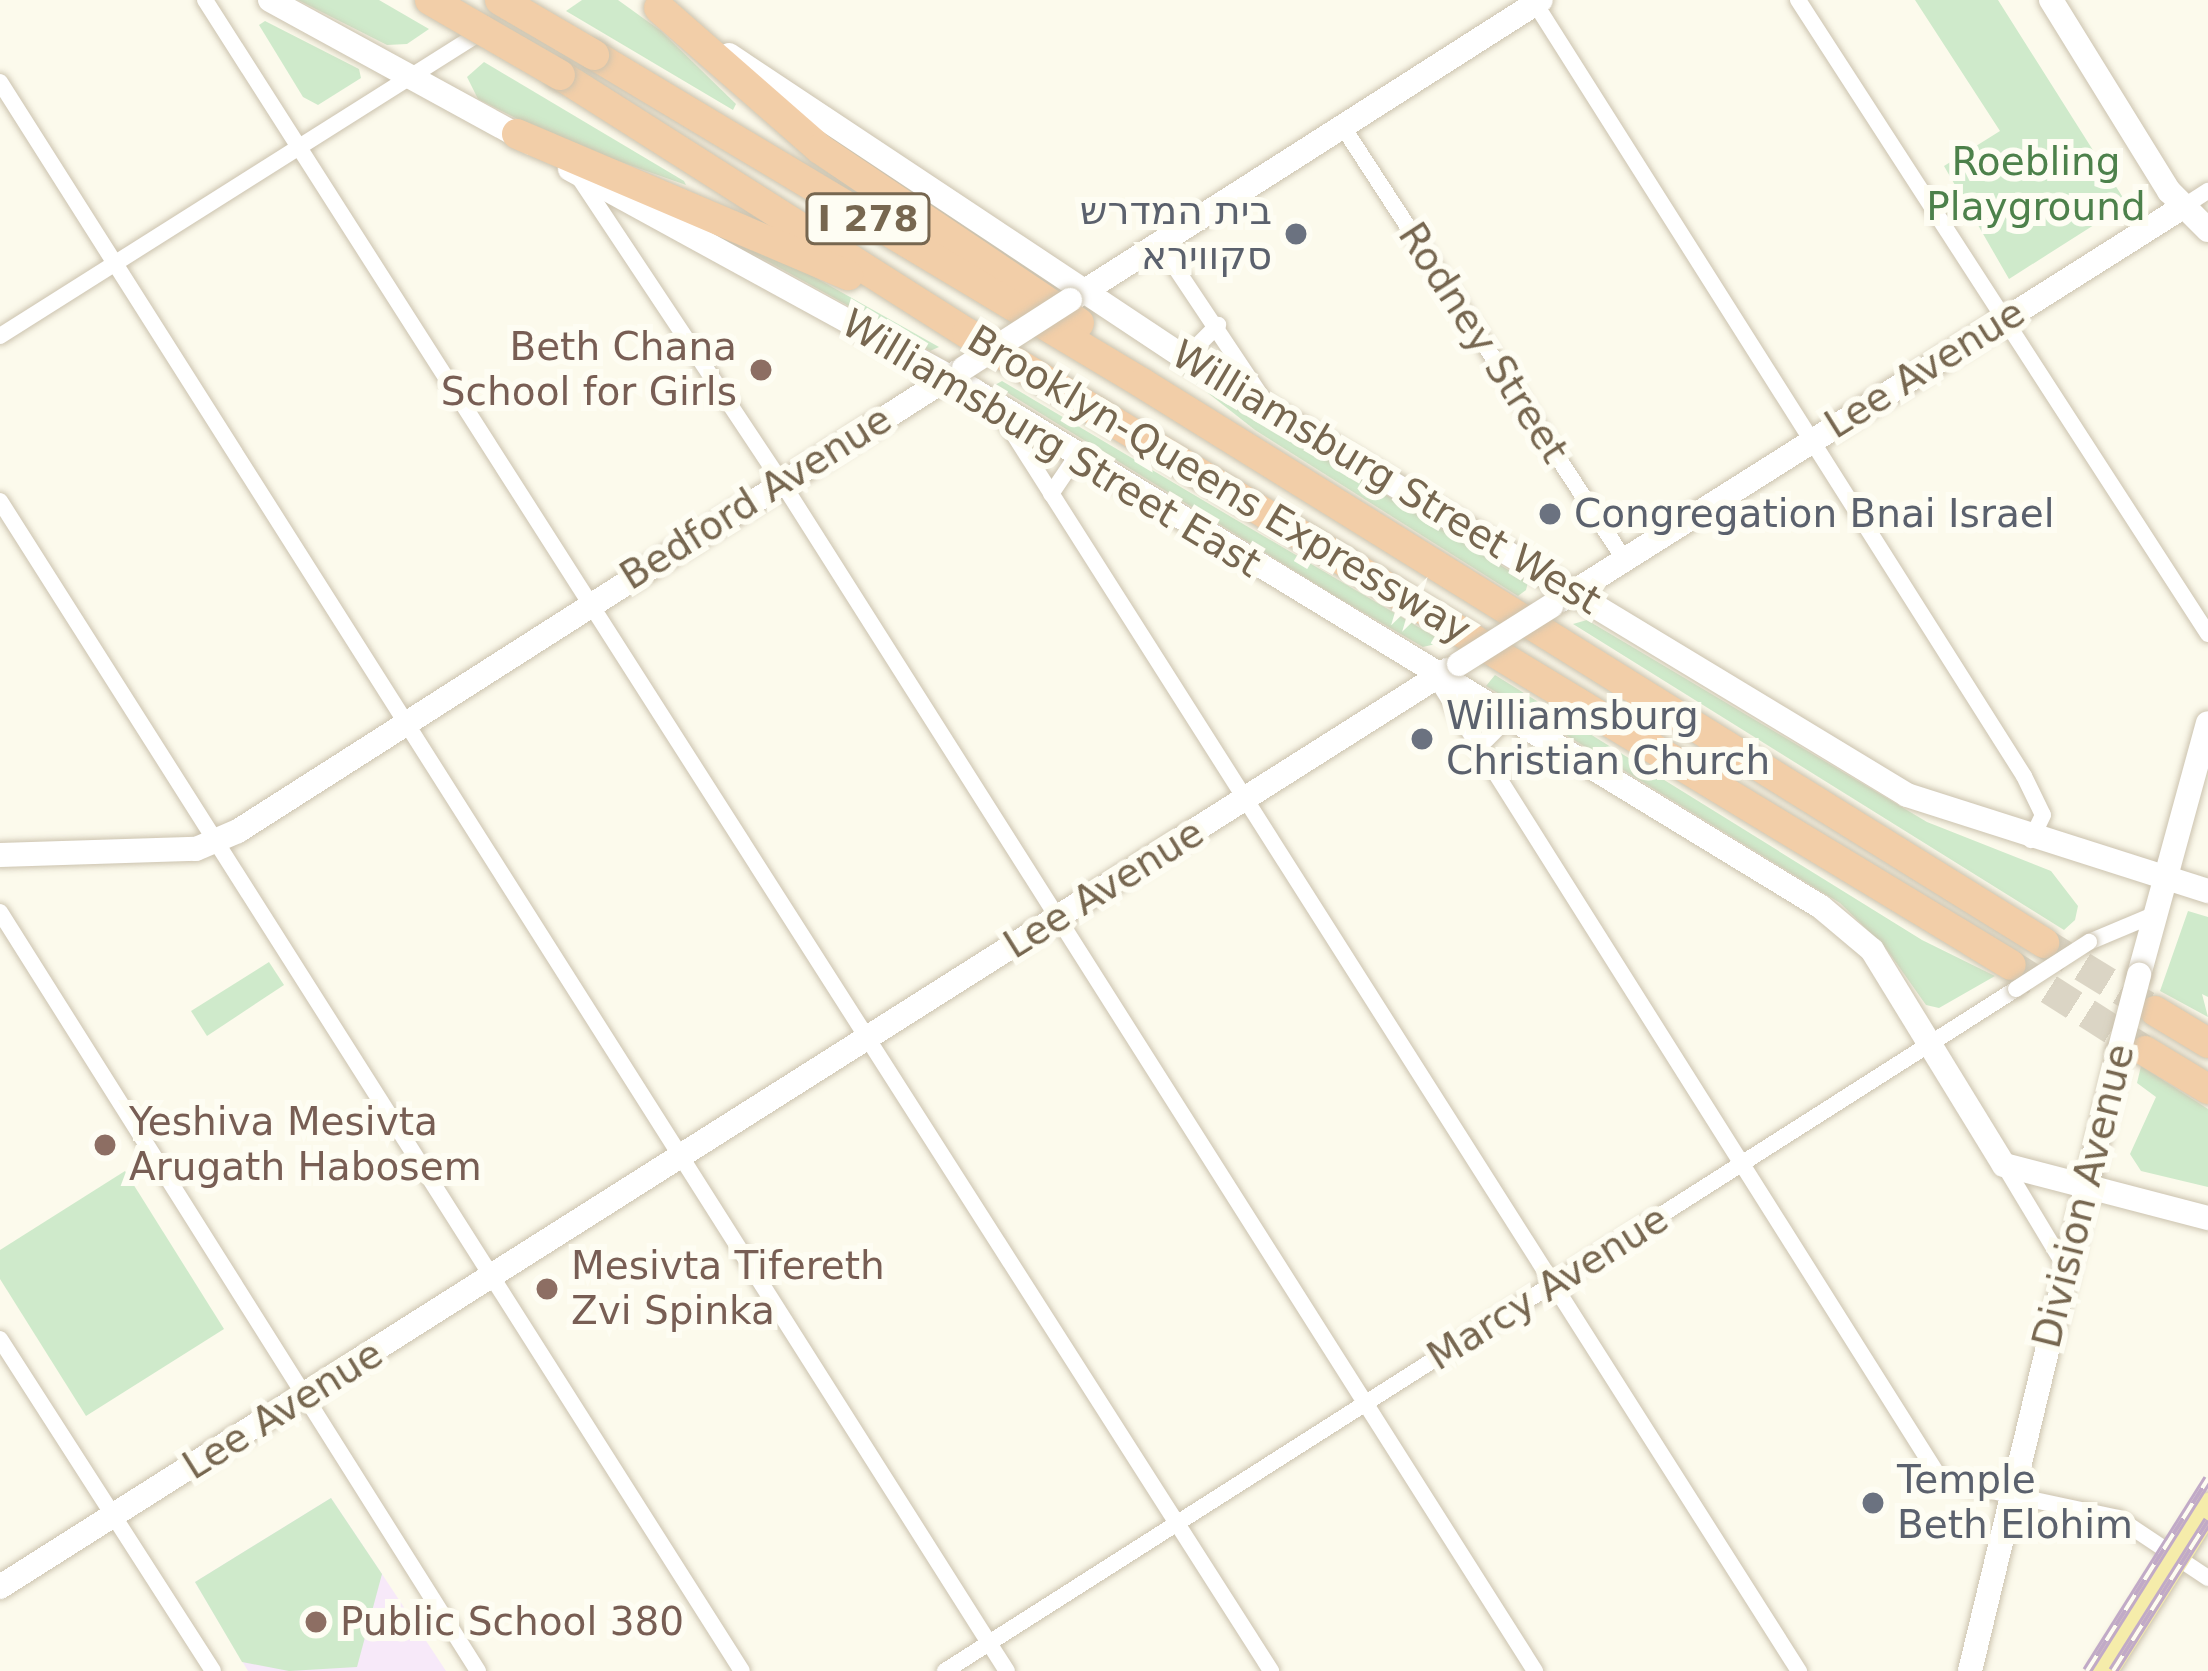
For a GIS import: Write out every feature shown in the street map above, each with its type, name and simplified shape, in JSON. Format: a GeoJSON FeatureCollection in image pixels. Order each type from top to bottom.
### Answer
{"type":"FeatureCollection","features":[{"type":"Feature","properties":{"kind":"highway","name":"Brooklyn-Queens Expressway"},"geometry":{"type":"LineString","coordinates":[[430,0],[560,75],[967,332],[2014,977]]}},
{"type":"Feature","properties":{"kind":"highway","name":"Brooklyn-Queens Expressway"},"geometry":{"type":"LineString","coordinates":[[500,0],[1142,383],[2044,943]]}},
{"type":"Feature","properties":{"kind":"highway"},"geometry":{"type":"LineString","coordinates":[[652,4],[820,149],[1128,356],[1142,383]]}},
{"type":"Feature","properties":{"kind":"highway"},"geometry":{"type":"LineString","coordinates":[[517,134],[777,242],[967,332]]}},
{"type":"Feature","properties":{"kind":"highway"},"geometry":{"type":"LineString","coordinates":[[2155,1011],[2208,1043]]}},
{"type":"Feature","properties":{"kind":"highway"},"geometry":{"type":"LineString","coordinates":[[2132,1052],[2208,1089]]}},
{"type":"Feature","properties":{"kind":"main road","name":"Williamsburg Street East"},"geometry":{"type":"LineString","coordinates":[[270,0],[517,134],[576,173],[957,372],[994,403],[1435,677],[1821,907],[1872,950],[1931,1045]]}},
{"type":"Feature","properties":{"kind":"main road"},"geometry":{"type":"LineString","coordinates":[[2051,0],[2182,207],[2208,230]]}},
{"type":"Feature","properties":{"kind":"main road","name":"Bedford Avenue"},"geometry":{"type":"LineString","coordinates":[[0,855],[196,849],[216,840],[1537,1]]}},
{"type":"Feature","properties":{"kind":"main road","name":"Williamsburg Street West"},"geometry":{"type":"LineString","coordinates":[[652,4],[1077,295],[1265,402],[1907,795],[2031,840],[2165,879]]}},
{"type":"Feature","properties":{"kind":"main road","name":"Lee Avenue"},"geometry":{"type":"LineString","coordinates":[[0,1587],[2182,207]]}},
{"type":"Feature","properties":{"kind":"main road","name":"Division Avenue"},"geometry":{"type":"LineString","coordinates":[[1970,1671],[2086,1186],[2132,1052],[2139,975],[2208,723]]}},
{"type":"Feature","properties":{"kind":"main road"},"geometry":{"type":"LineString","coordinates":[[2165,879],[2208,891]]}},
{"type":"Feature","properties":{"kind":"main road"},"geometry":{"type":"LineString","coordinates":[[1931,1045],[2004,1165],[2208,1217]]}},
{"type":"Feature","properties":{"kind":"main road"},"geometry":{"type":"LineString","coordinates":[[2103,1671],[2208,1505]]}},
{"type":"Feature","properties":{"kind":"street"},"geometry":{"type":"LineString","coordinates":[[205,0],[1271,1671]]}},
{"type":"Feature","properties":{"kind":"street"},"geometry":{"type":"LineString","coordinates":[[0,336],[531,0]]}},
{"type":"Feature","properties":{"kind":"street"},"geometry":{"type":"LineString","coordinates":[[1798,0],[2001,321],[2208,634]]}},
{"type":"Feature","properties":{"kind":"street"},"geometry":{"type":"LineString","coordinates":[[1537,1],[2024,776],[2043,815],[2031,840]]}},
{"type":"Feature","properties":{"kind":"street"},"geometry":{"type":"LineString","coordinates":[[0,82],[1007,1671]]}},
{"type":"Feature","properties":{"kind":"street","name":"Rodney Street"},"geometry":{"type":"LineString","coordinates":[[1343,127],[1624,559]]}},
{"type":"Feature","properties":{"kind":"street"},"geometry":{"type":"LineString","coordinates":[[576,173],[782,482],[1535,1671]]}},
{"type":"Feature","properties":{"kind":"street","name":"Lee Avenue"},"geometry":{"type":"LineString","coordinates":[[2182,207],[2208,191]]}},
{"type":"Feature","properties":{"kind":"street"},"geometry":{"type":"LineString","coordinates":[[1159,243],[1218,325],[1265,402]]}},
{"type":"Feature","properties":{"kind":"street"},"geometry":{"type":"LineString","coordinates":[[1185,358],[1218,325]]}},
{"type":"Feature","properties":{"kind":"street"},"geometry":{"type":"LineString","coordinates":[[994,403],[1799,1671]]}},
{"type":"Feature","properties":{"kind":"street"},"geometry":{"type":"LineString","coordinates":[[1051,494],[1078,454]]}},
{"type":"Feature","properties":{"kind":"street"},"geometry":{"type":"LineString","coordinates":[[0,501],[742,1671]]}},
{"type":"Feature","properties":{"kind":"street"},"geometry":{"type":"LineString","coordinates":[[1435,677],[1941,1480],[2118,1518],[2208,1578]]}},
{"type":"Feature","properties":{"kind":"street"},"geometry":{"type":"LineString","coordinates":[[1479,747],[1509,717]]}},
{"type":"Feature","properties":{"kind":"street"},"geometry":{"type":"LineString","coordinates":[[0,912],[478,1671]]}},
{"type":"Feature","properties":{"kind":"street","name":"Marcy Avenue"},"geometry":{"type":"LineString","coordinates":[[944,1671],[1931,1045],[2014,977],[2156,914]]}},
{"type":"Feature","properties":{"kind":"street"},"geometry":{"type":"LineString","coordinates":[[2004,1165],[2066,1268]]}},
{"type":"Feature","properties":{"kind":"street"},"geometry":{"type":"LineString","coordinates":[[0,1339],[213,1671]]}},
{"type":"Feature","properties":{"kind":"shaded area","name":"Public School 380"},"geometry":{"type":"Polygon","coordinates":[[[331,1498],[446,1671],[248,1671],[195,1582],[331,1498]]]}},
{"type":"Feature","properties":{"kind":"green space"},"geometry":{"type":"Polygon","coordinates":[[[298,0],[379,0],[429,29],[407,44],[387,45],[298,0]]]}},
{"type":"Feature","properties":{"kind":"green space"},"geometry":{"type":"Polygon","coordinates":[[[582,0],[618,0],[661,31],[736,104],[733,110],[566,11],[582,0]]]}},
{"type":"Feature","properties":{"kind":"green space","name":"Roebling Playground"},"geometry":{"type":"Polygon","coordinates":[[[1915,0],[1998,0],[2127,204],[2009,279],[1944,166],[2000,131],[1915,0]]]}},
{"type":"Feature","properties":{"kind":"green space"},"geometry":{"type":"Polygon","coordinates":[[[265,21],[359,69],[361,78],[318,105],[303,97],[259,25],[265,21]]]}},
{"type":"Feature","properties":{"kind":"green space"},"geometry":{"type":"Polygon","coordinates":[[[484,62],[686,185],[559,140],[478,99],[467,77],[484,62]]]}},
{"type":"Feature","properties":{"kind":"green space"},"geometry":{"type":"Polygon","coordinates":[[[706,227],[761,247],[939,347],[930,351],[706,227]]]}},
{"type":"Feature","properties":{"kind":"green space"},"geometry":{"type":"Polygon","coordinates":[[[1166,360],[1528,582],[1526,590],[1518,596],[1255,430],[1166,360]]]}},
{"type":"Feature","properties":{"kind":"green space"},"geometry":{"type":"Polygon","coordinates":[[[1002,381],[1444,642],[1423,647],[1337,597],[995,385],[1002,381]]]}},
{"type":"Feature","properties":{"kind":"green space"},"geometry":{"type":"Polygon","coordinates":[[[1587,620],[1927,822],[2051,871],[2078,906],[2075,920],[2064,930],[1573,624],[1587,620]]]}},
{"type":"Feature","properties":{"kind":"green space"},"geometry":{"type":"Polygon","coordinates":[[[1495,675],[1922,940],[1995,976],[1939,1008],[1926,1005],[1885,947],[1840,903],[1486,686],[1495,675]]]}},
{"type":"Feature","properties":{"kind":"green space"},"geometry":{"type":"Polygon","coordinates":[[[2188,911],[2208,917],[2208,997],[2202,994],[2208,1017],[2160,991],[2188,911]]]}},
{"type":"Feature","properties":{"kind":"green space"},"geometry":{"type":"Polygon","coordinates":[[[269,962],[284,985],[207,1036],[191,1011],[269,962]]]}},
{"type":"Feature","properties":{"kind":"green space"},"geometry":{"type":"Polygon","coordinates":[[[2141,1066],[2208,1109],[2208,1187],[2141,1171],[2130,1154],[2156,1097],[2137,1083],[2141,1066]]]}},
{"type":"Feature","properties":{"kind":"green space"},"geometry":{"type":"Polygon","coordinates":[[[125,1171],[224,1329],[86,1416],[0,1279],[0,1250],[125,1171]]]}},
{"type":"Feature","properties":{"kind":"green space","name":"Public School 380"},"geometry":{"type":"Polygon","coordinates":[[[331,1498],[382,1574],[357,1667],[289,1671],[242,1662],[195,1582],[331,1498]]]}},
{"type":"Feature","properties":{"kind":"tunnel"},"geometry":{"type":"LineString","coordinates":[[2044,943],[2155,1011]]}},
{"type":"Feature","properties":{"kind":"tunnel"},"geometry":{"type":"LineString","coordinates":[[2011,965],[2143,1049]]}},
{"type":"Feature","properties":{"kind":"railway"},"geometry":{"type":"LineString","coordinates":[[2087,1671],[2208,1479]]}},
{"type":"Feature","properties":{"kind":"railway"},"geometry":{"type":"LineString","coordinates":[[2113,1671],[2208,1521]]}},
{"type":"Feature","properties":{"kind":"place","name":"בית המדרש סקווירא"},"geometry":{"type":"Point","coordinates":[1296,234]}},
{"type":"Feature","properties":{"kind":"place","name":"Beth Chana School for Girls"},"geometry":{"type":"Point","coordinates":[761,370]}},
{"type":"Feature","properties":{"kind":"place","name":"Congregation Bnai Israel"},"geometry":{"type":"Point","coordinates":[1550,514]}},
{"type":"Feature","properties":{"kind":"place","name":"Williamsburg Christian Church"},"geometry":{"type":"Point","coordinates":[1422,739]}},
{"type":"Feature","properties":{"kind":"place","name":"Yeshiva Mesivta Arugath Habosem"},"geometry":{"type":"Point","coordinates":[105,1145]}},
{"type":"Feature","properties":{"kind":"place","name":"Mesivta Tifereth Zvi Spinka"},"geometry":{"type":"Point","coordinates":[547,1289]}},
{"type":"Feature","properties":{"kind":"place","name":"Temple Beth Elohim"},"geometry":{"type":"Point","coordinates":[1873,1503]}},
{"type":"Feature","properties":{"kind":"place","name":"Public School 380"},"geometry":{"type":"Point","coordinates":[316,1622]}}]}
